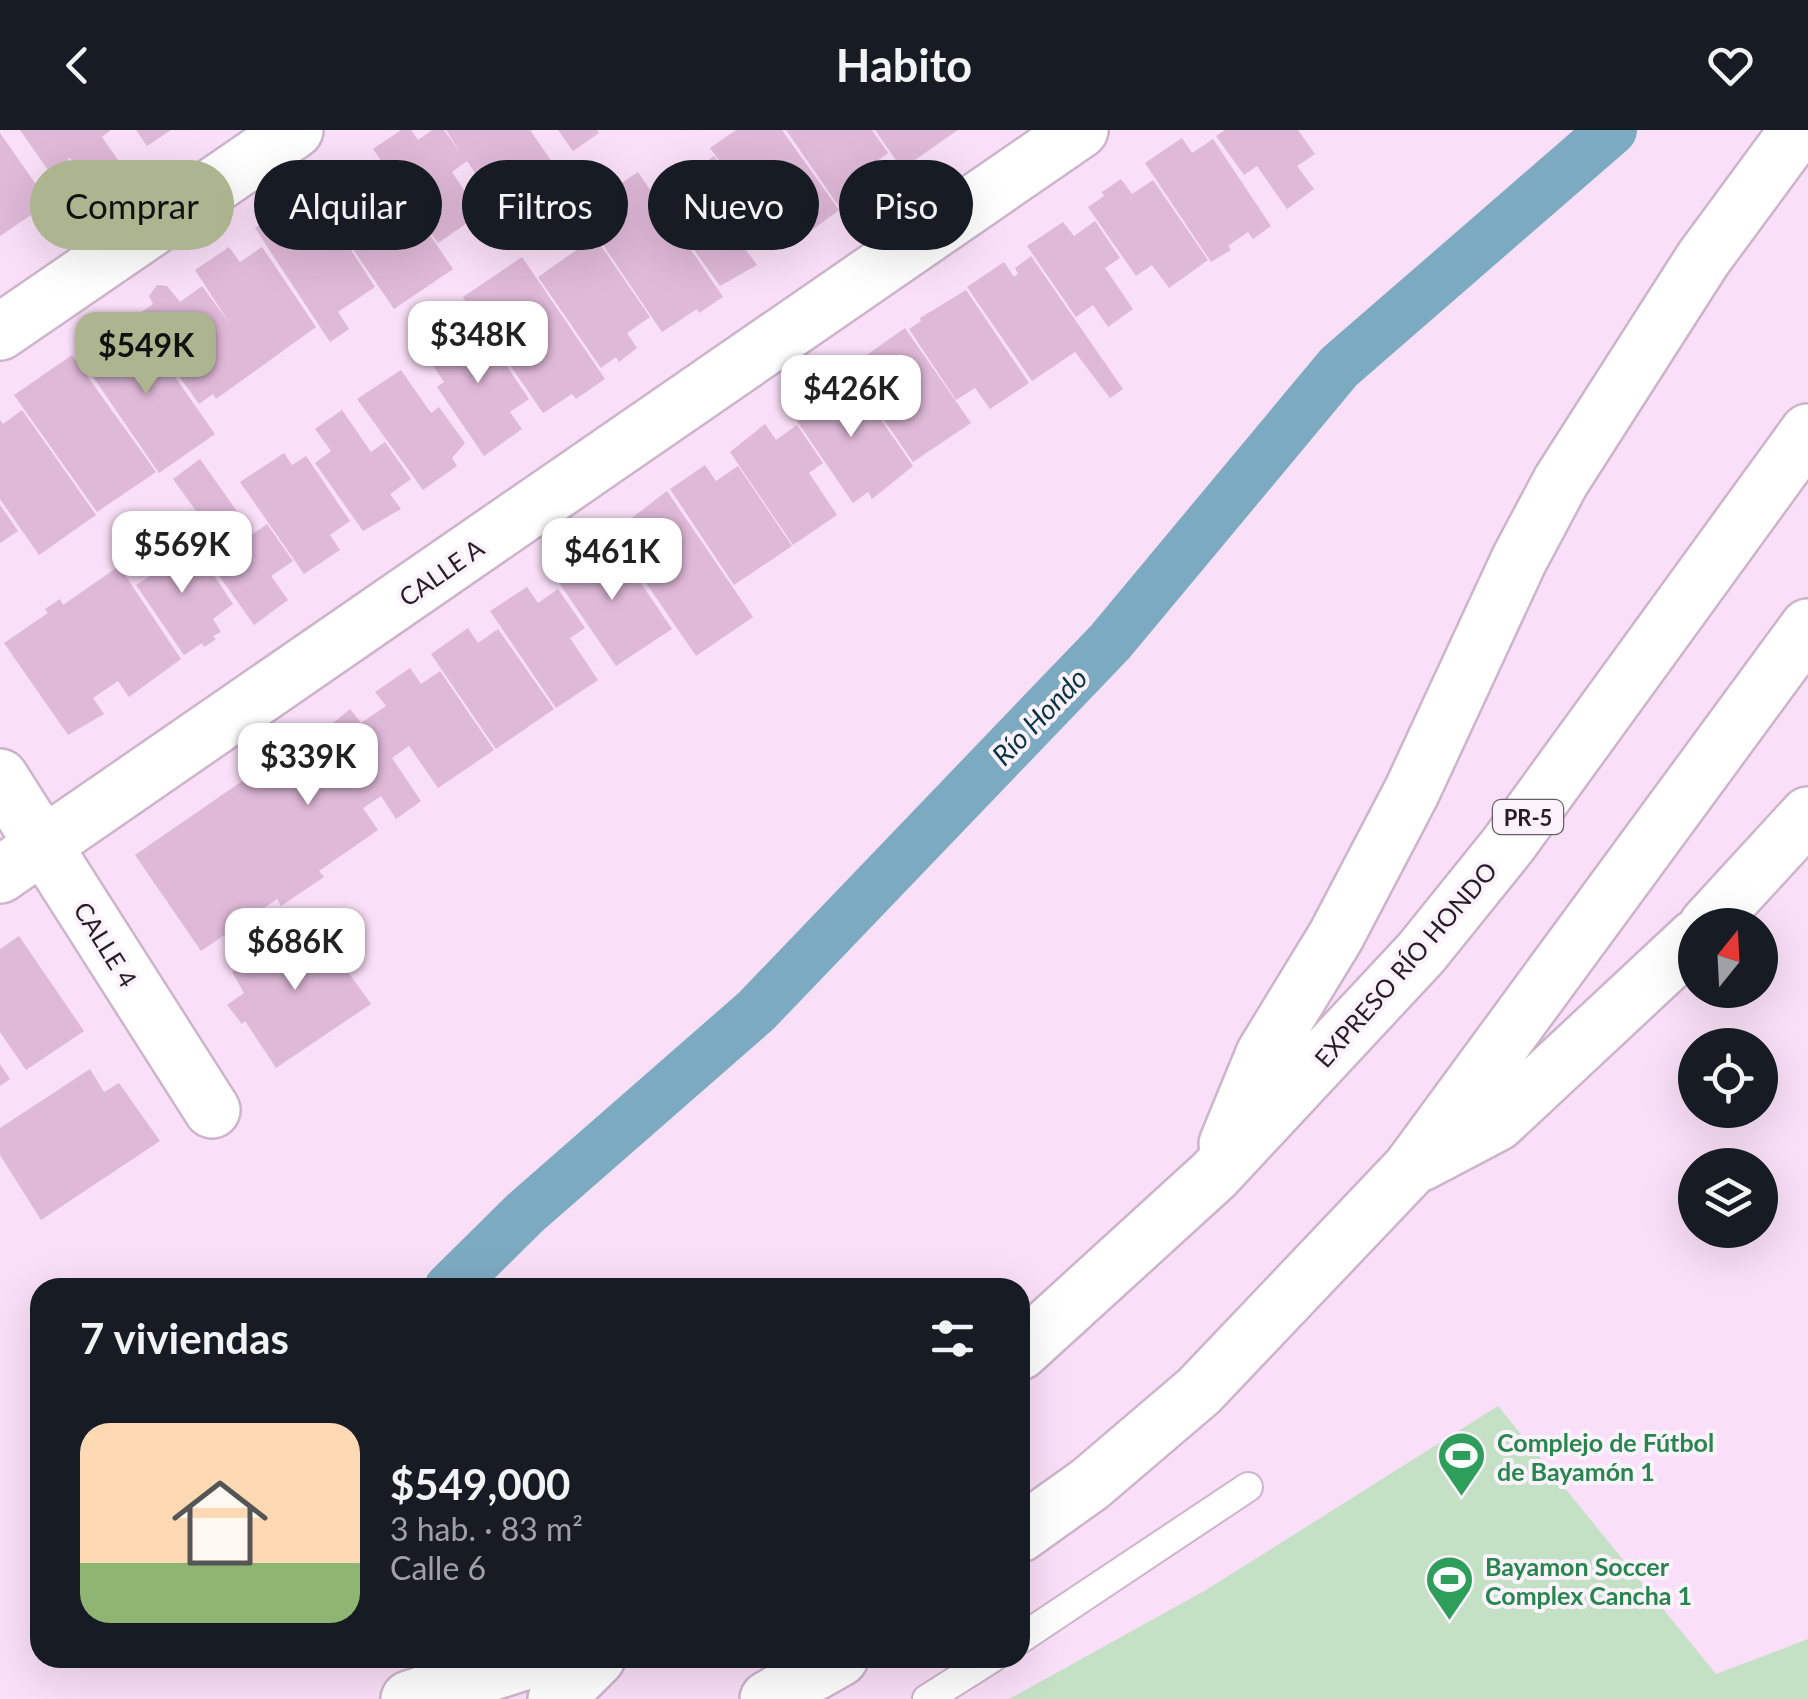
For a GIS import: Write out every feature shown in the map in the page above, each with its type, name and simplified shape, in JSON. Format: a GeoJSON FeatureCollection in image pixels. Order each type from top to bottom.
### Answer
{"type":"FeatureCollection","features":[{"type":"Feature","properties":{"kind":"main road"},"geometry":{"type":"LineString","coordinates":[[0,332],[295,130]]}},
{"type":"Feature","properties":{"kind":"main road","name":"CALLE A"},"geometry":{"type":"LineString","coordinates":[[22,860],[1080,130]]}},
{"type":"Feature","properties":{"kind":"main road"},"geometry":{"type":"LineString","coordinates":[[1750,192],[1769,130]]}},
{"type":"Feature","properties":{"kind":"main road"},"geometry":{"type":"LineString","coordinates":[[1214,1175],[1264,1054],[1336,936],[1412,791],[1560,480],[1750,192],[1798,130]]}},
{"type":"Feature","properties":{"kind":"main road","name":"EXPRESO RÍO HONDO"},"geometry":{"type":"LineString","coordinates":[[1030,1343],[1214,1175],[1421,953],[1508,846],[1808,432]]}},
{"type":"Feature","properties":{"kind":"main road"},"geometry":{"type":"LineString","coordinates":[[1030,1527],[1090,1484],[1199,1391],[1410,1169],[1808,627]]}},
{"type":"Feature","properties":{"kind":"main road","name":"CALLE 4"},"geometry":{"type":"LineString","coordinates":[[0,777],[22,860],[212,1110]]}},
{"type":"Feature","properties":{"kind":"main road"},"geometry":{"type":"LineString","coordinates":[[1723,908],[1808,815]]}},
{"type":"Feature","properties":{"kind":"main road"},"geometry":{"type":"LineString","coordinates":[[1410,1169],[1497,1123],[1678,954]]}},
{"type":"Feature","properties":{"kind":"main road"},"geometry":{"type":"LineString","coordinates":[[409,1699],[505,1668]]}},
{"type":"Feature","properties":{"kind":"main road"},"geometry":{"type":"LineString","coordinates":[[556,1699],[587,1668]]}},
{"type":"Feature","properties":{"kind":"main road"},"geometry":{"type":"LineString","coordinates":[[768,1699],[822,1668]]}},
{"type":"Feature","properties":{"kind":"lane"},"geometry":{"type":"LineString","coordinates":[[1030,1632],[1248,1487]]}},
{"type":"Feature","properties":{"kind":"lane"},"geometry":{"type":"LineString","coordinates":[[928,1699],[976,1668]]}},
{"type":"Feature","properties":{"kind":"green space","name":"Complejo de Fútbol de Bayamón 1"},"geometry":{"type":"Polygon","coordinates":[[[1498,1406],[1716,1674],[1808,1639],[1808,1699],[1009,1699],[1206,1590],[1498,1406]]]}},
{"type":"Feature","properties":{"kind":"building"},"geometry":{"type":"Polygon","coordinates":[[[20,130],[111,130],[102,137],[118,160],[70,158],[41,160],[20,130]]]}},
{"type":"Feature","properties":{"kind":"building"},"geometry":{"type":"Polygon","coordinates":[[[136,130],[171,130],[147,146],[136,130]]]}},
{"type":"Feature","properties":{"kind":"building"},"geometry":{"type":"Polygon","coordinates":[[[401,130],[411,130],[418,140],[432,130],[444,130],[461,154],[446,130],[530,130],[551,160],[462,160],[452,172],[462,187],[462,226],[442,240],[442,160],[381,160],[373,149],[401,130]]]}},
{"type":"Feature","properties":{"kind":"building"},"geometry":{"type":"Polygon","coordinates":[[[558,130],[597,130],[599,133],[573,151],[558,130]]]}},
{"type":"Feature","properties":{"kind":"building"},"geometry":{"type":"Polygon","coordinates":[[[736,130],[782,130],[803,160],[719,160],[710,148],[736,130]]]}},
{"type":"Feature","properties":{"kind":"building"},"geometry":{"type":"Polygon","coordinates":[[[786,130],[872,130],[888,153],[878,160],[839,160],[839,207],[819,178],[819,160],[807,160],[786,130]]]}},
{"type":"Feature","properties":{"kind":"building"},"geometry":{"type":"Polygon","coordinates":[[[875,130],[958,130],[915,160],[896,160],[875,130]]]}},
{"type":"Feature","properties":{"kind":"building"},"geometry":{"type":"Polygon","coordinates":[[[1225,130],[1298,130],[1315,154],[1297,166],[1314,189],[1287,209],[1257,166],[1244,175],[1216,136],[1225,130]]]}},
{"type":"Feature","properties":{"kind":"building"},"geometry":{"type":"Polygon","coordinates":[[[0,133],[30,176],[30,216],[0,236],[0,133]]]}},
{"type":"Feature","properties":{"kind":"building"},"geometry":{"type":"Polygon","coordinates":[[[1182,138],[1192,153],[1213,139],[1271,226],[1253,239],[1248,232],[1228,246],[1231,250],[1211,262],[1145,163],[1182,138]]]}},
{"type":"Feature","properties":{"kind":"building"},"geometry":{"type":"Polygon","coordinates":[[[638,172],[648,187],[648,250],[691,250],[723,297],[662,332],[606,250],[628,250],[628,179],[638,172]]]}},
{"type":"Feature","properties":{"kind":"building"},"geometry":{"type":"Polygon","coordinates":[[[1121,179],[1132,194],[1153,180],[1208,260],[1169,288],[1152,265],[1136,276],[1088,207],[1121,179]]]}},
{"type":"Feature","properties":{"kind":"building"},"geometry":{"type":"Polygon","coordinates":[[[819,182],[839,210],[819,225],[819,182]]]}},
{"type":"Feature","properties":{"kind":"building"},"geometry":{"type":"Polygon","coordinates":[[[1095,221],[1120,258],[1105,268],[1133,309],[1108,327],[1093,305],[1076,317],[1027,246],[1063,222],[1074,236],[1095,221]]]}},
{"type":"Feature","properties":{"kind":"building"},"geometry":{"type":"Polygon","coordinates":[[[225,250],[231,250],[240,262],[264,250],[316,327],[216,399],[213,394],[199,404],[136,316],[153,304],[149,296],[157,285],[167,286],[180,302],[202,286],[230,324],[195,270],[225,250]]]}},
{"type":"Feature","properties":{"kind":"building"},"geometry":{"type":"Polygon","coordinates":[[[269,250],[351,250],[375,287],[338,312],[349,329],[330,342],[269,250]]]}},
{"type":"Feature","properties":{"kind":"building"},"geometry":{"type":"Polygon","coordinates":[[[354,250],[440,250],[453,269],[394,309],[354,250]]]}},
{"type":"Feature","properties":{"kind":"building"},"geometry":{"type":"Polygon","coordinates":[[[576,250],[604,250],[650,317],[627,333],[637,348],[619,362],[616,357],[601,368],[538,277],[576,250]]]}},
{"type":"Feature","properties":{"kind":"building"},"geometry":{"type":"Polygon","coordinates":[[[694,250],[746,250],[757,265],[720,286],[694,250]]]}},
{"type":"Feature","properties":{"kind":"building"},"geometry":{"type":"Polygon","coordinates":[[[1031,256],[1123,389],[1110,398],[1075,352],[1032,381],[967,287],[1004,262],[1014,277],[1018,274],[1015,268],[1031,256]]]}},
{"type":"Feature","properties":{"kind":"building"},"geometry":{"type":"Polygon","coordinates":[[[522,257],[605,379],[576,399],[572,394],[543,413],[463,297],[522,257]]]}},
{"type":"Feature","properties":{"kind":"building"},"geometry":{"type":"Polygon","coordinates":[[[966,290],[1029,383],[990,409],[975,388],[956,400],[909,329],[966,290]]]}},
{"type":"Feature","properties":{"kind":"building"},"geometry":{"type":"Polygon","coordinates":[[[475,319],[529,399],[510,412],[522,429],[484,456],[437,387],[444,382],[424,352],[475,319]]]}},
{"type":"Feature","properties":{"kind":"building"},"geometry":{"type":"Polygon","coordinates":[[[112,328],[122,344],[142,330],[215,434],[159,473],[76,352],[112,328]]]}},
{"type":"Feature","properties":{"kind":"building"},"geometry":{"type":"Polygon","coordinates":[[[905,328],[971,423],[913,462],[848,368],[905,328]]]}},
{"type":"Feature","properties":{"kind":"building"},"geometry":{"type":"Polygon","coordinates":[[[72,355],[156,472],[97,512],[14,395],[72,355]]]}},
{"type":"Feature","properties":{"kind":"building"},"geometry":{"type":"Polygon","coordinates":[[[401,370],[431,413],[439,407],[465,443],[452,458],[457,466],[423,490],[357,399],[401,370]]]}},
{"type":"Feature","properties":{"kind":"building"},"geometry":{"type":"Polygon","coordinates":[[[826,382],[837,398],[857,385],[913,466],[872,499],[868,492],[853,503],[788,408],[826,382]]]}},
{"type":"Feature","properties":{"kind":"building"},"geometry":{"type":"Polygon","coordinates":[[[22,410],[96,515],[39,555],[0,499],[0,420],[3,424],[22,410]]]}},
{"type":"Feature","properties":{"kind":"building"},"geometry":{"type":"Polygon","coordinates":[[[342,410],[371,452],[385,442],[411,479],[390,494],[401,509],[363,531],[315,463],[331,451],[315,429],[342,410]]]}},
{"type":"Feature","properties":{"kind":"building"},"geometry":{"type":"Polygon","coordinates":[[[765,424],[776,440],[797,425],[823,463],[809,473],[837,515],[793,545],[730,452],[765,424]]]}},
{"type":"Feature","properties":{"kind":"building"},"geometry":{"type":"Polygon","coordinates":[[[284,453],[292,465],[306,456],[350,521],[330,535],[340,550],[304,574],[240,482],[284,453]]]}},
{"type":"Feature","properties":{"kind":"building"},"geometry":{"type":"Polygon","coordinates":[[[200,459],[253,534],[267,524],[293,561],[271,576],[288,600],[254,625],[196,543],[212,533],[173,479],[200,459]]]}},
{"type":"Feature","properties":{"kind":"building"},"geometry":{"type":"Polygon","coordinates":[[[705,465],[716,481],[738,466],[792,546],[734,585],[670,489],[705,465]]]}},
{"type":"Feature","properties":{"kind":"building"},"geometry":{"type":"Polygon","coordinates":[[[667,491],[753,617],[696,656],[612,533],[667,491]]]}},
{"type":"Feature","properties":{"kind":"building"},"geometry":{"type":"Polygon","coordinates":[[[0,505],[18,531],[0,543],[0,505]]]}},
{"type":"Feature","properties":{"kind":"building"},"geometry":{"type":"Polygon","coordinates":[[[165,533],[193,575],[207,565],[233,604],[213,619],[221,632],[213,636],[216,639],[184,655],[136,585],[153,574],[138,551],[165,533]]]}},
{"type":"Feature","properties":{"kind":"building"},"geometry":{"type":"Polygon","coordinates":[[[587,546],[597,561],[617,548],[672,629],[616,666],[553,574],[587,546]]]}},
{"type":"Feature","properties":{"kind":"building"},"geometry":{"type":"Polygon","coordinates":[[[119,566],[181,659],[129,697],[118,681],[93,698],[104,714],[68,735],[4,643],[48,613],[45,609],[60,599],[63,605],[119,566]]]}},
{"type":"Feature","properties":{"kind":"building"},"geometry":{"type":"Polygon","coordinates":[[[527,587],[538,603],[558,589],[585,628],[570,638],[598,680],[556,708],[490,611],[527,587]]]}},
{"type":"Feature","properties":{"kind":"building"},"geometry":{"type":"Polygon","coordinates":[[[468,628],[478,643],[498,629],[554,709],[496,749],[431,654],[468,628]]]}},
{"type":"Feature","properties":{"kind":"building"},"geometry":{"type":"Polygon","coordinates":[[[410,668],[421,684],[440,671],[494,750],[438,788],[409,746],[392,758],[421,801],[396,819],[381,796],[363,808],[378,830],[319,871],[324,877],[281,906],[277,899],[201,951],[135,855],[313,732],[316,737],[350,709],[361,723],[386,706],[375,692],[410,668]]]}},
{"type":"Feature","properties":{"kind":"building"},"geometry":{"type":"Polygon","coordinates":[[[308,916],[371,1004],[276,1068],[245,1021],[242,1024],[227,1005],[244,993],[232,972],[308,916]]]}},
{"type":"Feature","properties":{"kind":"building"},"geometry":{"type":"Polygon","coordinates":[[[19,936],[84,1031],[26,1070],[0,1032],[0,949],[19,936]]]}},
{"type":"Feature","properties":{"kind":"building"},"geometry":{"type":"Polygon","coordinates":[[[0,1064],[10,1079],[0,1086],[0,1064]]]}},
{"type":"Feature","properties":{"kind":"building"},"geometry":{"type":"Polygon","coordinates":[[[90,1069],[104,1092],[119,1083],[160,1141],[41,1220],[0,1155],[0,1128],[90,1069]]]}},
{"type":"Feature","properties":{"kind":"waterway","name":"Río Hondo"},"geometry":{"type":"LineString","coordinates":[[459,1278],[525,1213],[756,1011],[1110,642],[1339,367],[1612,130]]}},
{"type":"Feature","properties":{"kind":"place","name":"Complejo de Fútbol de Bayamón 1"},"geometry":{"type":"Point","coordinates":[1462,1498]}},
{"type":"Feature","properties":{"kind":"place","name":"Bayamon Soccer Complex Cancha 1"},"geometry":{"type":"Point","coordinates":[1450,1622]}}]}
